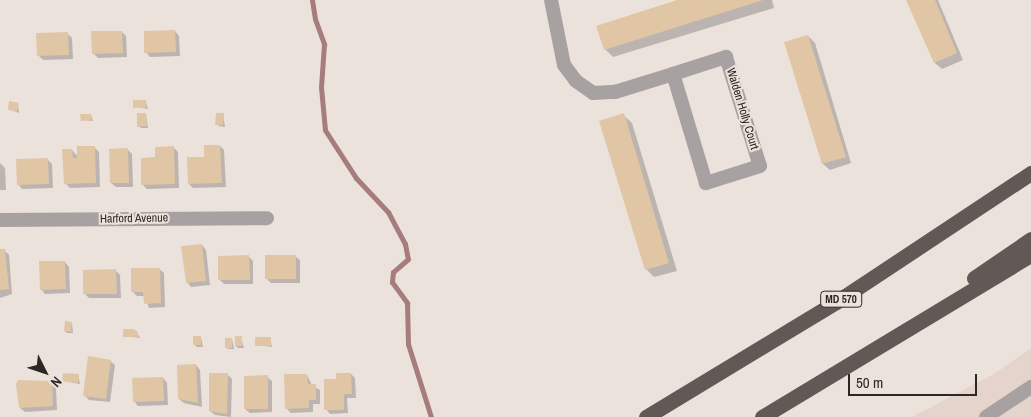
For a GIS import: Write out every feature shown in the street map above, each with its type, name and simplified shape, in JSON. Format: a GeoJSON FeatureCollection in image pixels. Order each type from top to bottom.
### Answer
{"type":"FeatureCollection","features":[{"type":"Feature","properties":{"kind":"highway","name":"MD 570"},"geometry":{"type":"LineString","coordinates":[[646,417],[836,302],[1031,173]]}},
{"type":"Feature","properties":{"kind":"highway"},"geometry":{"type":"LineString","coordinates":[[856,360],[1031,239]]}},
{"type":"Feature","properties":{"kind":"highway"},"geometry":{"type":"LineString","coordinates":[[762,417],[1031,255]]}},
{"type":"Feature","properties":{"kind":"street","name":"Walden Holly Court"},"geometry":{"type":"LineString","coordinates":[[550,0],[564,65],[589,90],[602,94],[615,92],[726,57],[760,166],[706,183],[673,74]]}},
{"type":"Feature","properties":{"kind":"street","name":"Harford Avenue"},"geometry":{"type":"LineString","coordinates":[[0,220],[267,218]]}},
{"type":"Feature","properties":{"kind":"street"},"geometry":{"type":"LineString","coordinates":[[986,417],[1031,387]]}},
{"type":"Feature","properties":{"kind":"shaded area"},"geometry":{"type":"Polygon","coordinates":[[[1031,348],[1031,417],[912,417],[994,374],[1031,348]]]}},
{"type":"Feature","properties":{"kind":"building"},"geometry":{"type":"Polygon","coordinates":[[[677,0],[763,0],[604,50],[596,26],[677,0]]]}},
{"type":"Feature","properties":{"kind":"building"},"geometry":{"type":"Polygon","coordinates":[[[906,0],[935,0],[957,53],[934,63],[906,0]]]}},
{"type":"Feature","properties":{"kind":"building"},"geometry":{"type":"Polygon","coordinates":[[[175,30],[176,52],[144,53],[144,31],[175,30]]]}},
{"type":"Feature","properties":{"kind":"building"},"geometry":{"type":"Polygon","coordinates":[[[91,31],[122,31],[123,53],[92,54],[91,31]]]}},
{"type":"Feature","properties":{"kind":"building"},"geometry":{"type":"Polygon","coordinates":[[[68,32],[69,55],[37,56],[36,33],[68,32]]]}},
{"type":"Feature","properties":{"kind":"building"},"geometry":{"type":"Polygon","coordinates":[[[808,35],[846,157],[822,164],[784,42],[808,35]]]}},
{"type":"Feature","properties":{"kind":"building"},"geometry":{"type":"Polygon","coordinates":[[[133,100],[146,100],[146,108],[133,108],[133,100]]]}},
{"type":"Feature","properties":{"kind":"building"},"geometry":{"type":"Polygon","coordinates":[[[9,101],[19,103],[17,111],[8,110],[9,101]]]}},
{"type":"Feature","properties":{"kind":"building"},"geometry":{"type":"Polygon","coordinates":[[[137,113],[146,113],[147,126],[137,127],[137,113]]]}},
{"type":"Feature","properties":{"kind":"building"},"geometry":{"type":"Polygon","coordinates":[[[216,113],[224,113],[223,125],[215,125],[216,113]]]}},
{"type":"Feature","properties":{"kind":"building"},"geometry":{"type":"Polygon","coordinates":[[[624,113],[669,263],[645,270],[599,121],[624,113]]]}},
{"type":"Feature","properties":{"kind":"building"},"geometry":{"type":"Polygon","coordinates":[[[80,114],[91,114],[91,120],[81,121],[80,114]]]}},
{"type":"Feature","properties":{"kind":"building"},"geometry":{"type":"Polygon","coordinates":[[[204,145],[220,145],[222,183],[188,184],[187,157],[204,157],[204,145]]]}},
{"type":"Feature","properties":{"kind":"building"},"geometry":{"type":"Polygon","coordinates":[[[77,146],[95,146],[96,183],[64,184],[62,149],[72,149],[73,158],[77,158],[77,146]]]}},
{"type":"Feature","properties":{"kind":"building"},"geometry":{"type":"Polygon","coordinates":[[[174,146],[175,184],[141,185],[141,158],[155,157],[155,147],[174,146]]]}},
{"type":"Feature","properties":{"kind":"building"},"geometry":{"type":"Polygon","coordinates":[[[128,148],[129,183],[110,183],[109,149],[128,148]]]}},
{"type":"Feature","properties":{"kind":"building"},"geometry":{"type":"Polygon","coordinates":[[[48,158],[49,184],[17,185],[16,159],[48,158]]]}},
{"type":"Feature","properties":{"kind":"building"},"geometry":{"type":"Polygon","coordinates":[[[202,244],[206,281],[186,283],[181,246],[202,244]]]}},
{"type":"Feature","properties":{"kind":"building"},"geometry":{"type":"Polygon","coordinates":[[[0,249],[5,249],[9,289],[0,290],[0,249]]]}},
{"type":"Feature","properties":{"kind":"building"},"geometry":{"type":"Polygon","coordinates":[[[249,255],[250,280],[218,280],[218,256],[249,255]]]}},
{"type":"Feature","properties":{"kind":"building"},"geometry":{"type":"Polygon","coordinates":[[[265,255],[296,255],[296,279],[265,279],[265,255]]]}},
{"type":"Feature","properties":{"kind":"building"},"geometry":{"type":"Polygon","coordinates":[[[39,261],[65,261],[66,289],[40,290],[39,261]]]}},
{"type":"Feature","properties":{"kind":"building"},"geometry":{"type":"Polygon","coordinates":[[[131,268],[160,268],[161,303],[144,304],[143,292],[131,292],[131,268]]]}},
{"type":"Feature","properties":{"kind":"building"},"geometry":{"type":"Polygon","coordinates":[[[116,269],[117,294],[83,294],[83,270],[116,269]]]}},
{"type":"Feature","properties":{"kind":"building"},"geometry":{"type":"Polygon","coordinates":[[[65,321],[72,322],[71,332],[64,331],[65,321]]]}},
{"type":"Feature","properties":{"kind":"building"},"geometry":{"type":"Polygon","coordinates":[[[123,329],[133,329],[138,332],[138,337],[123,337],[123,329]]]}},
{"type":"Feature","properties":{"kind":"building"},"geometry":{"type":"Polygon","coordinates":[[[193,336],[201,336],[201,345],[193,345],[193,336]]]}},
{"type":"Feature","properties":{"kind":"building"},"geometry":{"type":"Polygon","coordinates":[[[235,336],[242,336],[242,346],[235,346],[235,336]]]}},
{"type":"Feature","properties":{"kind":"building"},"geometry":{"type":"Polygon","coordinates":[[[255,337],[271,337],[271,346],[255,346],[255,337]]]}},
{"type":"Feature","properties":{"kind":"building"},"geometry":{"type":"Polygon","coordinates":[[[225,338],[232,338],[232,348],[225,348],[225,338]]]}},
{"type":"Feature","properties":{"kind":"building"},"geometry":{"type":"Polygon","coordinates":[[[88,356],[111,360],[106,399],[83,396],[88,356]]]}},
{"type":"Feature","properties":{"kind":"building"},"geometry":{"type":"Polygon","coordinates":[[[196,364],[198,403],[178,399],[177,365],[196,364]]]}},
{"type":"Feature","properties":{"kind":"building"},"geometry":{"type":"Polygon","coordinates":[[[63,373],[79,374],[78,383],[62,381],[63,373]]]}},
{"type":"Feature","properties":{"kind":"building"},"geometry":{"type":"Polygon","coordinates":[[[209,373],[228,373],[227,414],[209,411],[209,373]]]}},
{"type":"Feature","properties":{"kind":"building"},"geometry":{"type":"Polygon","coordinates":[[[336,373],[351,373],[352,394],[344,394],[344,410],[324,410],[324,379],[336,379],[336,373]]]}},
{"type":"Feature","properties":{"kind":"building"},"geometry":{"type":"Polygon","coordinates":[[[284,374],[307,374],[308,384],[316,384],[316,400],[309,400],[309,408],[285,409],[284,374]]]}},
{"type":"Feature","properties":{"kind":"building"},"geometry":{"type":"Polygon","coordinates":[[[268,375],[268,409],[244,409],[244,376],[268,375]]]}},
{"type":"Feature","properties":{"kind":"building"},"geometry":{"type":"Polygon","coordinates":[[[163,377],[164,401],[133,402],[132,378],[163,377]]]}},
{"type":"Feature","properties":{"kind":"building"},"geometry":{"type":"Polygon","coordinates":[[[18,380],[52,381],[53,406],[19,408],[16,384],[18,380]]]}},
{"type":"Feature","properties":{"kind":"waterway"},"geometry":{"type":"LineString","coordinates":[[312,0],[315,19],[324,44],[321,87],[325,130],[356,178],[388,212],[405,244],[408,259],[393,272],[392,282],[407,303],[408,344],[431,417]]}}]}
